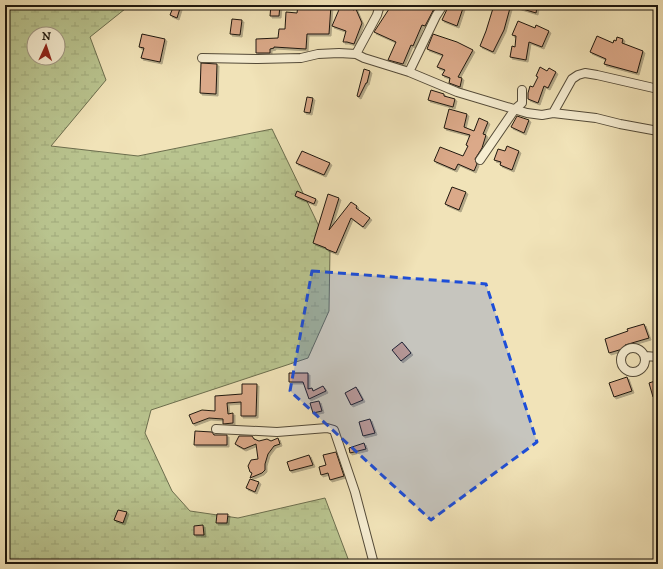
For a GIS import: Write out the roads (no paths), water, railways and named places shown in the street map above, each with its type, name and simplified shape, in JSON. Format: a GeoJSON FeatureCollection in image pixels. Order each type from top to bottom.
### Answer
{"type":"FeatureCollection","features":[{"type":"Feature","properties":{"kind":"street"},"geometry":{"type":"LineString","coordinates":[[356,54],[380,5]]}},
{"type":"Feature","properties":{"kind":"street"},"geometry":{"type":"LineString","coordinates":[[410,72],[436,16],[443,5]]}},
{"type":"Feature","properties":{"kind":"street"},"geometry":{"type":"LineString","coordinates":[[202,58],[301,58],[318,54],[356,54],[364,58],[410,72],[457,92],[526,113],[536,115],[553,113],[596,118],[658,131]]}},
{"type":"Feature","properties":{"kind":"street"},"geometry":{"type":"LineString","coordinates":[[553,113],[572,79],[585,73],[658,89]]}},
{"type":"Feature","properties":{"kind":"street"},"geometry":{"type":"LineString","coordinates":[[480,160],[514,109],[522,102],[522,90]]}},
{"type":"Feature","properties":{"kind":"street"},"geometry":{"type":"LineString","coordinates":[[645,356],[658,358]]}},
{"type":"Feature","properties":{"kind":"street"},"geometry":{"type":"LineString","coordinates":[[216,429],[277,432],[327,428],[334,430],[355,492],[374,564]]}}]}
